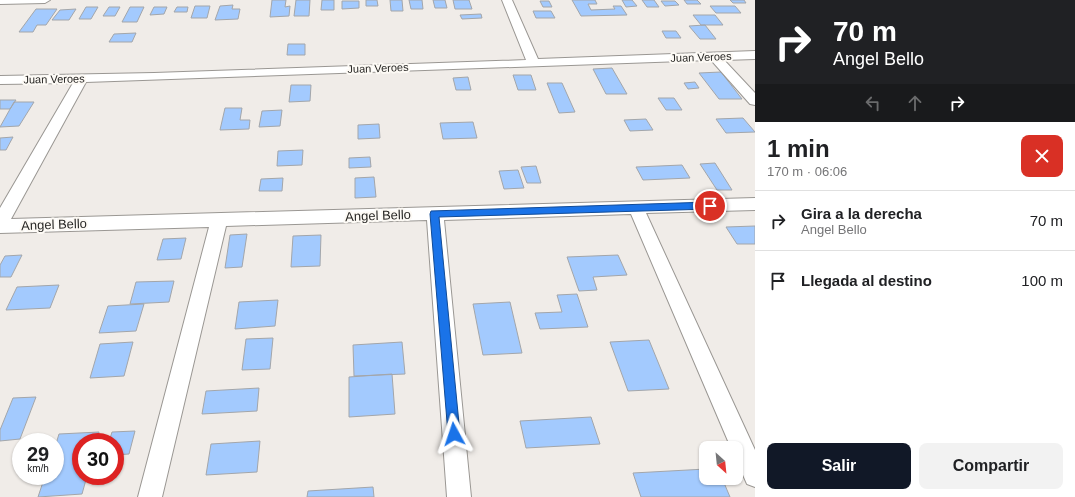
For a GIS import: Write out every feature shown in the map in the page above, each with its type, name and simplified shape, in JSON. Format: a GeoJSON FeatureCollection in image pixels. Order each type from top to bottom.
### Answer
{"type":"FeatureCollection","features":[{"type":"Feature","properties":{"kind":"street"},"geometry":{"type":"LineString","coordinates":[[0,1],[45,0]]}},
{"type":"Feature","properties":{"kind":"street"},"geometry":{"type":"LineString","coordinates":[[507,0],[534,63]]}},
{"type":"Feature","properties":{"kind":"street","name":"Juan Veroes"},"geometry":{"type":"LineString","coordinates":[[0,80],[154,77],[755,55]]}},
{"type":"Feature","properties":{"kind":"street"},"geometry":{"type":"LineString","coordinates":[[715,57],[755,101]]}},
{"type":"Feature","properties":{"kind":"street"},"geometry":{"type":"LineString","coordinates":[[0,225],[82,78]]}},
{"type":"Feature","properties":{"kind":"street","name":"Angel Bello"},"geometry":{"type":"LineString","coordinates":[[0,225],[755,204]]}},
{"type":"Feature","properties":{"kind":"street"},"geometry":{"type":"LineString","coordinates":[[636,208],[755,476]]}},
{"type":"Feature","properties":{"kind":"street"},"geometry":{"type":"LineString","coordinates":[[434,214],[459,497]]}},
{"type":"Feature","properties":{"kind":"street"},"geometry":{"type":"LineString","coordinates":[[150,497],[219,220]]}},
{"type":"Feature","properties":{"kind":"building"},"geometry":{"type":"Polygon","coordinates":[[[272,0],[286,0],[285,7],[290,6],[289,16],[270,17],[272,0]]]}},
{"type":"Feature","properties":{"kind":"building"},"geometry":{"type":"Polygon","coordinates":[[[296,0],[310,0],[309,16],[294,16],[296,0]]]}},
{"type":"Feature","properties":{"kind":"building"},"geometry":{"type":"Polygon","coordinates":[[[322,0],[334,0],[334,10],[321,10],[322,0]]]}},
{"type":"Feature","properties":{"kind":"building"},"geometry":{"type":"Polygon","coordinates":[[[366,0],[377,0],[378,6],[366,6],[366,0]]]}},
{"type":"Feature","properties":{"kind":"building"},"geometry":{"type":"Polygon","coordinates":[[[390,0],[402,0],[403,11],[391,11],[390,0]]]}},
{"type":"Feature","properties":{"kind":"building"},"geometry":{"type":"Polygon","coordinates":[[[409,0],[422,0],[423,9],[411,9],[409,0]]]}},
{"type":"Feature","properties":{"kind":"building"},"geometry":{"type":"Polygon","coordinates":[[[433,0],[445,0],[447,8],[435,8],[433,0]]]}},
{"type":"Feature","properties":{"kind":"building"},"geometry":{"type":"Polygon","coordinates":[[[453,0],[469,0],[472,9],[455,9],[453,0]]]}},
{"type":"Feature","properties":{"kind":"building"},"geometry":{"type":"Polygon","coordinates":[[[572,0],[595,0],[597,4],[588,4],[591,10],[615,9],[613,6],[621,6],[627,15],[581,16],[572,0]]]}},
{"type":"Feature","properties":{"kind":"building"},"geometry":{"type":"Polygon","coordinates":[[[622,0],[632,0],[637,6],[626,7],[622,0]]]}},
{"type":"Feature","properties":{"kind":"building"},"geometry":{"type":"Polygon","coordinates":[[[642,0],[654,0],[659,7],[647,7],[642,0]]]}},
{"type":"Feature","properties":{"kind":"building"},"geometry":{"type":"Polygon","coordinates":[[[684,0],[697,0],[701,4],[687,4],[684,0]]]}},
{"type":"Feature","properties":{"kind":"building"},"geometry":{"type":"Polygon","coordinates":[[[730,0],[744,0],[746,3],[733,3],[730,0]]]}},
{"type":"Feature","properties":{"kind":"building"},"geometry":{"type":"Polygon","coordinates":[[[342,1],[359,1],[359,8],[342,9],[342,1]]]}},
{"type":"Feature","properties":{"kind":"building"},"geometry":{"type":"Polygon","coordinates":[[[540,1],[549,1],[552,7],[543,7],[540,1]]]}},
{"type":"Feature","properties":{"kind":"building"},"geometry":{"type":"Polygon","coordinates":[[[661,1],[675,1],[679,5],[665,6],[661,1]]]}},
{"type":"Feature","properties":{"kind":"building"},"geometry":{"type":"Polygon","coordinates":[[[233,5],[232,9],[240,9],[238,19],[215,20],[220,6],[233,5]]]}},
{"type":"Feature","properties":{"kind":"building"},"geometry":{"type":"Polygon","coordinates":[[[195,6],[210,6],[207,18],[191,18],[195,6]]]}},
{"type":"Feature","properties":{"kind":"building"},"geometry":{"type":"Polygon","coordinates":[[[710,6],[735,6],[741,13],[716,13],[710,6]]]}},
{"type":"Feature","properties":{"kind":"building"},"geometry":{"type":"Polygon","coordinates":[[[86,7],[98,7],[91,19],[79,19],[86,7]]]}},
{"type":"Feature","properties":{"kind":"building"},"geometry":{"type":"Polygon","coordinates":[[[109,7],[120,7],[115,16],[103,16],[109,7]]]}},
{"type":"Feature","properties":{"kind":"building"},"geometry":{"type":"Polygon","coordinates":[[[130,7],[144,7],[137,22],[122,22],[130,7]]]}},
{"type":"Feature","properties":{"kind":"building"},"geometry":{"type":"Polygon","coordinates":[[[154,7],[167,7],[164,14],[150,15],[154,7]]]}},
{"type":"Feature","properties":{"kind":"building"},"geometry":{"type":"Polygon","coordinates":[[[177,7],[188,7],[187,12],[174,12],[177,7]]]}},
{"type":"Feature","properties":{"kind":"building"},"geometry":{"type":"Polygon","coordinates":[[[36,9],[57,9],[46,25],[37,25],[33,32],[19,32],[36,9]]]}},
{"type":"Feature","properties":{"kind":"building"},"geometry":{"type":"Polygon","coordinates":[[[76,9],[69,20],[52,20],[60,10],[76,9]]]}},
{"type":"Feature","properties":{"kind":"building"},"geometry":{"type":"Polygon","coordinates":[[[533,11],[551,11],[555,18],[536,18],[533,11]]]}},
{"type":"Feature","properties":{"kind":"building"},"geometry":{"type":"Polygon","coordinates":[[[481,14],[482,18],[462,19],[460,15],[481,14]]]}},
{"type":"Feature","properties":{"kind":"building"},"geometry":{"type":"Polygon","coordinates":[[[693,15],[715,15],[723,25],[701,25],[693,15]]]}},
{"type":"Feature","properties":{"kind":"building"},"geometry":{"type":"Polygon","coordinates":[[[705,25],[716,39],[700,39],[689,26],[705,25]]]}},
{"type":"Feature","properties":{"kind":"building"},"geometry":{"type":"Polygon","coordinates":[[[662,31],[676,31],[681,38],[666,38],[662,31]]]}},
{"type":"Feature","properties":{"kind":"building"},"geometry":{"type":"Polygon","coordinates":[[[136,33],[132,42],[109,42],[114,34],[136,33]]]}},
{"type":"Feature","properties":{"kind":"building"},"geometry":{"type":"Polygon","coordinates":[[[288,44],[305,44],[305,55],[287,55],[288,44]]]}},
{"type":"Feature","properties":{"kind":"building"},"geometry":{"type":"Polygon","coordinates":[[[612,68],[627,94],[606,94],[593,69],[612,68]]]}},
{"type":"Feature","properties":{"kind":"building"},"geometry":{"type":"Polygon","coordinates":[[[721,72],[742,99],[719,99],[699,73],[721,72]]]}},
{"type":"Feature","properties":{"kind":"building"},"geometry":{"type":"Polygon","coordinates":[[[513,75],[531,75],[536,90],[518,90],[513,75]]]}},
{"type":"Feature","properties":{"kind":"building"},"geometry":{"type":"Polygon","coordinates":[[[468,77],[471,90],[456,90],[453,78],[468,77]]]}},
{"type":"Feature","properties":{"kind":"building"},"geometry":{"type":"Polygon","coordinates":[[[695,82],[699,88],[688,89],[684,83],[695,82]]]}},
{"type":"Feature","properties":{"kind":"building"},"geometry":{"type":"Polygon","coordinates":[[[547,83],[562,83],[575,112],[559,113],[547,83]]]}},
{"type":"Feature","properties":{"kind":"building"},"geometry":{"type":"Polygon","coordinates":[[[291,85],[311,85],[310,101],[289,102],[291,85]]]}},
{"type":"Feature","properties":{"kind":"building"},"geometry":{"type":"Polygon","coordinates":[[[658,98],[674,98],[682,110],[666,110],[658,98]]]}},
{"type":"Feature","properties":{"kind":"building"},"geometry":{"type":"Polygon","coordinates":[[[0,100],[16,100],[10,109],[0,109],[0,100]]]}},
{"type":"Feature","properties":{"kind":"building"},"geometry":{"type":"Polygon","coordinates":[[[14,102],[34,102],[19,126],[0,127],[14,102]]]}},
{"type":"Feature","properties":{"kind":"building"},"geometry":{"type":"Polygon","coordinates":[[[225,108],[242,108],[240,120],[250,120],[249,129],[220,130],[225,108]]]}},
{"type":"Feature","properties":{"kind":"building"},"geometry":{"type":"Polygon","coordinates":[[[282,110],[280,126],[259,127],[262,111],[282,110]]]}},
{"type":"Feature","properties":{"kind":"building"},"geometry":{"type":"Polygon","coordinates":[[[743,118],[755,132],[726,133],[716,119],[743,118]]]}},
{"type":"Feature","properties":{"kind":"building"},"geometry":{"type":"Polygon","coordinates":[[[646,119],[653,130],[630,131],[624,120],[646,119]]]}},
{"type":"Feature","properties":{"kind":"building"},"geometry":{"type":"Polygon","coordinates":[[[473,122],[477,138],[443,139],[440,123],[473,122]]]}},
{"type":"Feature","properties":{"kind":"building"},"geometry":{"type":"Polygon","coordinates":[[[379,124],[380,138],[358,139],[358,125],[379,124]]]}},
{"type":"Feature","properties":{"kind":"building"},"geometry":{"type":"Polygon","coordinates":[[[13,137],[6,150],[0,150],[0,138],[13,137]]]}},
{"type":"Feature","properties":{"kind":"building"},"geometry":{"type":"Polygon","coordinates":[[[303,150],[302,165],[277,166],[278,151],[303,150]]]}},
{"type":"Feature","properties":{"kind":"building"},"geometry":{"type":"Polygon","coordinates":[[[370,157],[371,167],[349,168],[349,158],[370,157]]]}},
{"type":"Feature","properties":{"kind":"building"},"geometry":{"type":"Polygon","coordinates":[[[715,163],[732,190],[717,190],[700,164],[715,163]]]}},
{"type":"Feature","properties":{"kind":"building"},"geometry":{"type":"Polygon","coordinates":[[[682,165],[690,178],[643,180],[636,167],[682,165]]]}},
{"type":"Feature","properties":{"kind":"building"},"geometry":{"type":"Polygon","coordinates":[[[536,166],[541,183],[527,183],[521,167],[536,166]]]}},
{"type":"Feature","properties":{"kind":"building"},"geometry":{"type":"Polygon","coordinates":[[[518,170],[524,188],[504,189],[499,171],[518,170]]]}},
{"type":"Feature","properties":{"kind":"building"},"geometry":{"type":"Polygon","coordinates":[[[374,177],[376,197],[355,198],[355,178],[374,177]]]}},
{"type":"Feature","properties":{"kind":"building"},"geometry":{"type":"Polygon","coordinates":[[[283,178],[282,191],[259,191],[261,179],[283,178]]]}},
{"type":"Feature","properties":{"kind":"building"},"geometry":{"type":"Polygon","coordinates":[[[755,226],[755,244],[737,244],[726,227],[755,226]]]}},
{"type":"Feature","properties":{"kind":"building"},"geometry":{"type":"Polygon","coordinates":[[[247,234],[242,267],[225,268],[230,235],[247,234]]]}},
{"type":"Feature","properties":{"kind":"building"},"geometry":{"type":"Polygon","coordinates":[[[321,235],[320,266],[291,267],[293,236],[321,235]]]}},
{"type":"Feature","properties":{"kind":"building"},"geometry":{"type":"Polygon","coordinates":[[[186,238],[181,259],[157,260],[163,239],[186,238]]]}},
{"type":"Feature","properties":{"kind":"building"},"geometry":{"type":"Polygon","coordinates":[[[22,255],[11,277],[0,277],[0,265],[5,256],[22,255]]]}},
{"type":"Feature","properties":{"kind":"building"},"geometry":{"type":"Polygon","coordinates":[[[618,255],[627,275],[593,277],[597,290],[579,291],[567,257],[618,255]]]}},
{"type":"Feature","properties":{"kind":"building"},"geometry":{"type":"Polygon","coordinates":[[[174,281],[169,302],[130,304],[136,282],[174,281]]]}},
{"type":"Feature","properties":{"kind":"building"},"geometry":{"type":"Polygon","coordinates":[[[59,285],[50,308],[6,310],[17,287],[59,285]]]}},
{"type":"Feature","properties":{"kind":"building"},"geometry":{"type":"Polygon","coordinates":[[[577,294],[588,327],[540,329],[535,313],[562,312],[557,295],[577,294]]]}},
{"type":"Feature","properties":{"kind":"building"},"geometry":{"type":"Polygon","coordinates":[[[278,300],[275,326],[235,329],[239,302],[278,300]]]}},
{"type":"Feature","properties":{"kind":"building"},"geometry":{"type":"Polygon","coordinates":[[[510,302],[522,353],[483,355],[473,304],[510,302]]]}},
{"type":"Feature","properties":{"kind":"building"},"geometry":{"type":"Polygon","coordinates":[[[144,304],[136,331],[99,333],[108,306],[144,304]]]}},
{"type":"Feature","properties":{"kind":"building"},"geometry":{"type":"Polygon","coordinates":[[[273,338],[270,369],[242,370],[246,339],[273,338]]]}},
{"type":"Feature","properties":{"kind":"building"},"geometry":{"type":"Polygon","coordinates":[[[649,340],[669,389],[628,391],[610,342],[649,340]]]}},
{"type":"Feature","properties":{"kind":"building"},"geometry":{"type":"Polygon","coordinates":[[[133,342],[124,376],[90,378],[100,344],[133,342]]]}},
{"type":"Feature","properties":{"kind":"building"},"geometry":{"type":"Polygon","coordinates":[[[402,342],[405,374],[354,376],[353,345],[402,342]]]}},
{"type":"Feature","properties":{"kind":"building"},"geometry":{"type":"Polygon","coordinates":[[[392,374],[395,414],[349,417],[349,377],[392,374]]]}},
{"type":"Feature","properties":{"kind":"building"},"geometry":{"type":"Polygon","coordinates":[[[259,388],[257,411],[202,414],[206,391],[259,388]]]}},
{"type":"Feature","properties":{"kind":"building"},"geometry":{"type":"Polygon","coordinates":[[[36,397],[22,433],[12,433],[12,440],[0,441],[0,430],[13,398],[36,397]]]}},
{"type":"Feature","properties":{"kind":"building"},"geometry":{"type":"Polygon","coordinates":[[[591,417],[600,444],[526,448],[520,421],[591,417]]]}},
{"type":"Feature","properties":{"kind":"building"},"geometry":{"type":"Polygon","coordinates":[[[135,431],[129,454],[124,454],[124,433],[112,432],[135,431]]]}},
{"type":"Feature","properties":{"kind":"building"},"geometry":{"type":"Polygon","coordinates":[[[72,433],[72,485],[84,485],[82,494],[38,497],[42,485],[64,485],[64,434],[72,433]]]}},
{"type":"Feature","properties":{"kind":"building"},"geometry":{"type":"Polygon","coordinates":[[[260,441],[257,472],[206,475],[211,444],[260,441]]]}},
{"type":"Feature","properties":{"kind":"building"},"geometry":{"type":"Polygon","coordinates":[[[699,469],[699,485],[725,485],[730,497],[641,497],[633,473],[699,469]]]}},
{"type":"Feature","properties":{"kind":"building"},"geometry":{"type":"Polygon","coordinates":[[[373,487],[374,497],[307,497],[308,491],[373,487]]]}},
{"type":"Feature","properties":{"kind":"route"},"geometry":{"type":"LineString","coordinates":[[454,434],[434,214],[710,206]]}}]}
